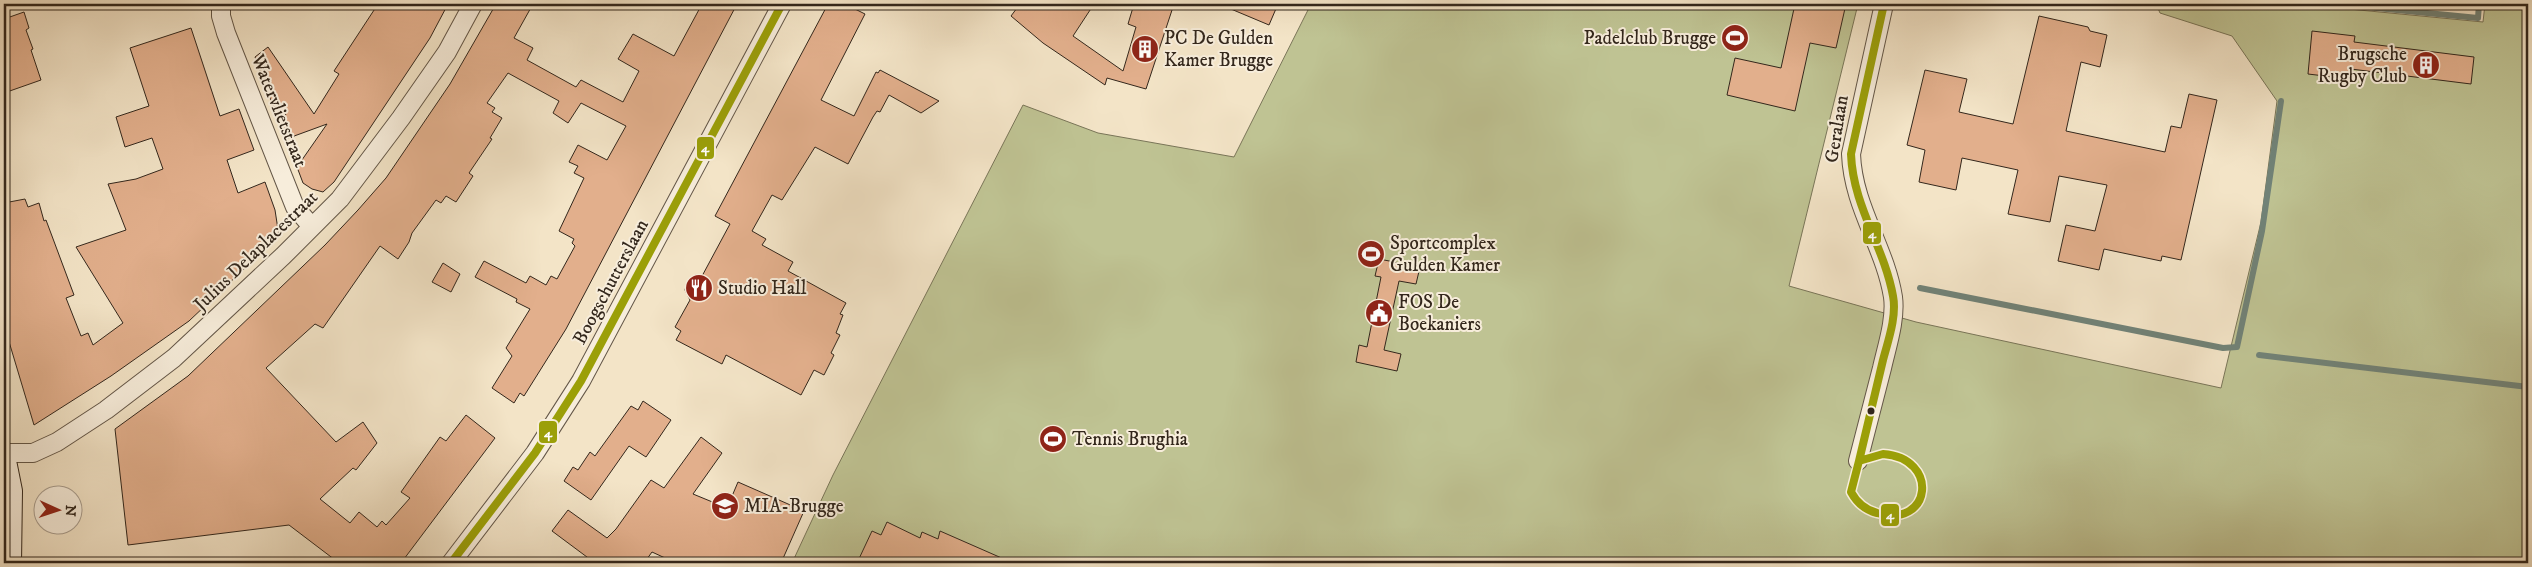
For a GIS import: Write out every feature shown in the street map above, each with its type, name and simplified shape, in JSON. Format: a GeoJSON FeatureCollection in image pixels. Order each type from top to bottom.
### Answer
{"type":"FeatureCollection","features":[{"type":"Feature","properties":{"kind":"street","name":"Watervlietstraat"},"geometry":{"type":"LineString","coordinates":[[221,4],[221,16],[226,33],[295,207],[312,227]]}},
{"type":"Feature","properties":{"kind":"street","name":"Julius Delaplacestraat"},"geometry":{"type":"LineString","coordinates":[[4,453],[33,452],[57,442],[106,410],[174,358],[312,227],[340,199],[401,118],[447,52],[473,4]]}},
{"type":"Feature","properties":{"kind":"street","name":"Boogschutterslaan"},"geometry":{"type":"LineString","coordinates":[[451,563],[535,453],[581,381],[782,4]]}},
{"type":"Feature","properties":{"kind":"street","name":"Geralaan"},"geometry":{"type":"LineString","coordinates":[[1858,461],[1890,332],[1894,299],[1890,281],[1856,193],[1852,176],[1851,154],[1884,4]]}},
{"type":"Feature","properties":{"kind":"street"},"geometry":{"type":"LineString","coordinates":[[4,461],[10,491],[9,563]]}},
{"type":"Feature","properties":{"kind":"green space","name":"Sportcomplex Gulden Kamer"},"geometry":{"type":"Polygon","coordinates":[[[1311,4],[1858,4],[1789,286],[1916,322],[2221,388],[2261,222],[2277,101],[2232,36],[2160,13],[2157,6],[2297,4],[2483,22],[2485,4],[2528,4],[2528,563],[792,563],[833,475],[1023,105],[1098,133],[1234,157],[1311,4]]]}},
{"type":"Feature","properties":{"kind":"building"},"geometry":{"type":"Polygon","coordinates":[[[378,4],[448,4],[430,38],[334,182],[323,192],[312,189],[303,183],[297,167],[327,124],[286,139],[280,123],[286,114],[273,106],[255,57],[268,47],[314,114],[339,74],[334,71],[378,4]]]}},
{"type":"Feature","properties":{"kind":"building"},"geometry":{"type":"Polygon","coordinates":[[[496,4],[533,4],[514,38],[533,48],[527,60],[576,87],[581,80],[623,102],[639,71],[618,59],[633,34],[674,56],[702,4],[737,4],[566,329],[524,396],[520,393],[514,403],[492,388],[512,356],[506,348],[530,309],[516,302],[517,299],[475,277],[484,261],[526,283],[530,276],[546,285],[551,276],[557,279],[575,246],[572,243],[574,239],[559,231],[584,178],[574,173],[578,166],[569,162],[578,145],[607,160],[626,126],[581,103],[568,123],[553,113],[559,101],[508,73],[487,103],[495,108],[492,112],[502,118],[490,138],[492,139],[469,173],[473,176],[456,202],[446,196],[441,203],[436,200],[412,233],[409,242],[398,259],[380,246],[323,328],[315,324],[266,368],[336,442],[363,422],[377,443],[356,470],[353,468],[320,499],[350,523],[359,512],[377,527],[382,521],[386,525],[410,498],[401,492],[440,437],[446,441],[466,415],[495,438],[401,563],[339,563],[289,525],[128,545],[115,429],[188,376],[325,245],[358,210],[386,178],[450,84],[496,4]]]}},
{"type":"Feature","properties":{"kind":"building"},"geometry":{"type":"Polygon","coordinates":[[[828,4],[845,4],[865,14],[821,100],[854,116],[876,72],[878,73],[880,70],[939,101],[921,113],[889,95],[880,112],[877,111],[873,117],[848,164],[815,147],[782,200],[772,195],[752,231],[766,239],[762,245],[793,262],[788,271],[846,303],[840,314],[843,315],[836,333],[840,335],[831,353],[834,355],[824,375],[814,370],[801,395],[726,355],[722,364],[676,340],[681,331],[675,327],[690,300],[685,290],[687,282],[693,278],[701,278],[730,224],[715,216],[828,4]]]}},
{"type":"Feature","properties":{"kind":"building"},"geometry":{"type":"Polygon","coordinates":[[[1020,4],[1094,4],[1073,36],[1123,71],[1136,27],[1128,24],[1134,4],[1174,4],[1146,89],[1107,78],[1105,85],[1043,43],[1011,16],[1020,4]]]}},
{"type":"Feature","properties":{"kind":"building"},"geometry":{"type":"Polygon","coordinates":[[[1219,4],[1278,4],[1269,25],[1219,4]]]}},
{"type":"Feature","properties":{"kind":"building"},"geometry":{"type":"Polygon","coordinates":[[[1795,4],[1846,4],[1836,48],[1810,43],[1795,111],[1727,95],[1735,58],[1781,68],[1795,4]]]}},
{"type":"Feature","properties":{"kind":"building"},"geometry":{"type":"Polygon","coordinates":[[[24,12],[29,28],[26,30],[33,49],[31,50],[41,80],[4,93],[4,19],[24,12]]]}},
{"type":"Feature","properties":{"kind":"building"},"geometry":{"type":"Polygon","coordinates":[[[2039,16],[2088,27],[2090,31],[2107,35],[2100,67],[2081,62],[2066,131],[2165,152],[2171,126],[2181,128],[2189,94],[2217,100],[2181,260],[2162,256],[2161,261],[2104,249],[2099,270],[2058,261],[2066,225],[2095,231],[2107,185],[2059,176],[2050,222],[2008,214],[2018,170],[1962,158],[1956,190],[1919,182],[1925,150],[1907,145],[1925,70],[1967,79],[1959,112],[2013,124],[2039,16]]]}},
{"type":"Feature","properties":{"kind":"building"},"geometry":{"type":"Polygon","coordinates":[[[191,28],[220,116],[239,109],[254,150],[227,160],[238,193],[265,182],[275,210],[279,236],[189,321],[111,376],[34,425],[4,325],[4,203],[25,199],[28,207],[39,203],[44,221],[46,220],[74,295],[66,298],[81,336],[88,333],[93,345],[123,323],[76,247],[126,230],[108,184],[136,179],[163,169],[152,138],[125,147],[116,117],[149,106],[130,48],[191,28]]]}},
{"type":"Feature","properties":{"kind":"building"},"geometry":{"type":"Polygon","coordinates":[[[2312,31],[2355,36],[2354,42],[2474,57],[2471,84],[2351,69],[2350,79],[2308,74],[2312,31]]]}},
{"type":"Feature","properties":{"kind":"building"},"geometry":{"type":"Polygon","coordinates":[[[1379,259],[1420,267],[1416,284],[1399,281],[1384,350],[1401,354],[1397,371],[1356,362],[1359,345],[1367,347],[1381,277],[1375,276],[1379,259]]]}},
{"type":"Feature","properties":{"kind":"building"},"geometry":{"type":"Polygon","coordinates":[[[443,263],[460,274],[451,292],[432,282],[443,263]]]}},
{"type":"Feature","properties":{"kind":"building"},"geometry":{"type":"Polygon","coordinates":[[[643,401],[671,420],[646,457],[629,446],[591,500],[564,481],[573,467],[578,470],[590,452],[595,456],[631,406],[638,410],[643,401]]]}},
{"type":"Feature","properties":{"kind":"building","name":"MIA-Brugge"},"geometry":{"type":"Polygon","coordinates":[[[701,437],[722,453],[693,494],[727,508],[738,482],[804,511],[781,563],[676,563],[652,552],[644,563],[595,563],[552,531],[568,510],[607,538],[616,529],[651,480],[664,488],[701,437]]]}},
{"type":"Feature","properties":{"kind":"building"},"geometry":{"type":"Polygon","coordinates":[[[887,522],[920,538],[922,532],[938,539],[940,531],[1013,563],[857,563],[872,531],[881,535],[887,522]]]}},
{"type":"Feature","properties":{"kind":"waterway"},"geometry":{"type":"LineString","coordinates":[[2336,4],[2478,18],[2479,4]]}},
{"type":"Feature","properties":{"kind":"waterway"},"geometry":{"type":"LineString","coordinates":[[1920,288],[2223,348],[2237,347],[2262,231],[2281,101]]}},
{"type":"Feature","properties":{"kind":"waterway"},"geometry":{"type":"LineString","coordinates":[[2259,355],[2528,387]]}},
{"type":"Feature","properties":{"kind":"transit line","name":"4"},"geometry":{"type":"LineString","coordinates":[[451,563],[535,453],[581,381],[782,4]]}},
{"type":"Feature","properties":{"kind":"transit line","name":"4"},"geometry":{"type":"LineString","coordinates":[[1859,461],[1894,312],[1889,278],[1857,192],[1851,154],[1884,4]]}},
{"type":"Feature","properties":{"kind":"transit line","name":"4"},"geometry":{"type":"LineString","coordinates":[[1883,454],[1901,458],[1914,467],[1921,479],[1922,491],[1918,502],[1909,511],[1895,515],[1873,512],[1862,506],[1851,492],[1859,461],[1883,454]]}},
{"type":"Feature","properties":{"kind":"place","name":"Padelclub Brugge"},"geometry":{"type":"Point","coordinates":[1735,38]}},
{"type":"Feature","properties":{"kind":"place","name":"PC De Gulden Kamer Brugge"},"geometry":{"type":"Point","coordinates":[1145,49]}},
{"type":"Feature","properties":{"kind":"place","name":"Brugsche Rugby Club"},"geometry":{"type":"Point","coordinates":[2426,65]}},
{"type":"Feature","properties":{"kind":"place","name":"Sportcomplex Gulden Kamer"},"geometry":{"type":"Point","coordinates":[1371,254]}},
{"type":"Feature","properties":{"kind":"place","name":"Studio Hall"},"geometry":{"type":"Point","coordinates":[699,288]}},
{"type":"Feature","properties":{"kind":"place","name":"FOS De Boekaniers"},"geometry":{"type":"Point","coordinates":[1379,313]}},
{"type":"Feature","properties":{"kind":"place","name":"Tennis Brughia"},"geometry":{"type":"Point","coordinates":[1053,439]}},
{"type":"Feature","properties":{"kind":"place","name":"MIA-Brugge"},"geometry":{"type":"Point","coordinates":[725,506]}}]}
